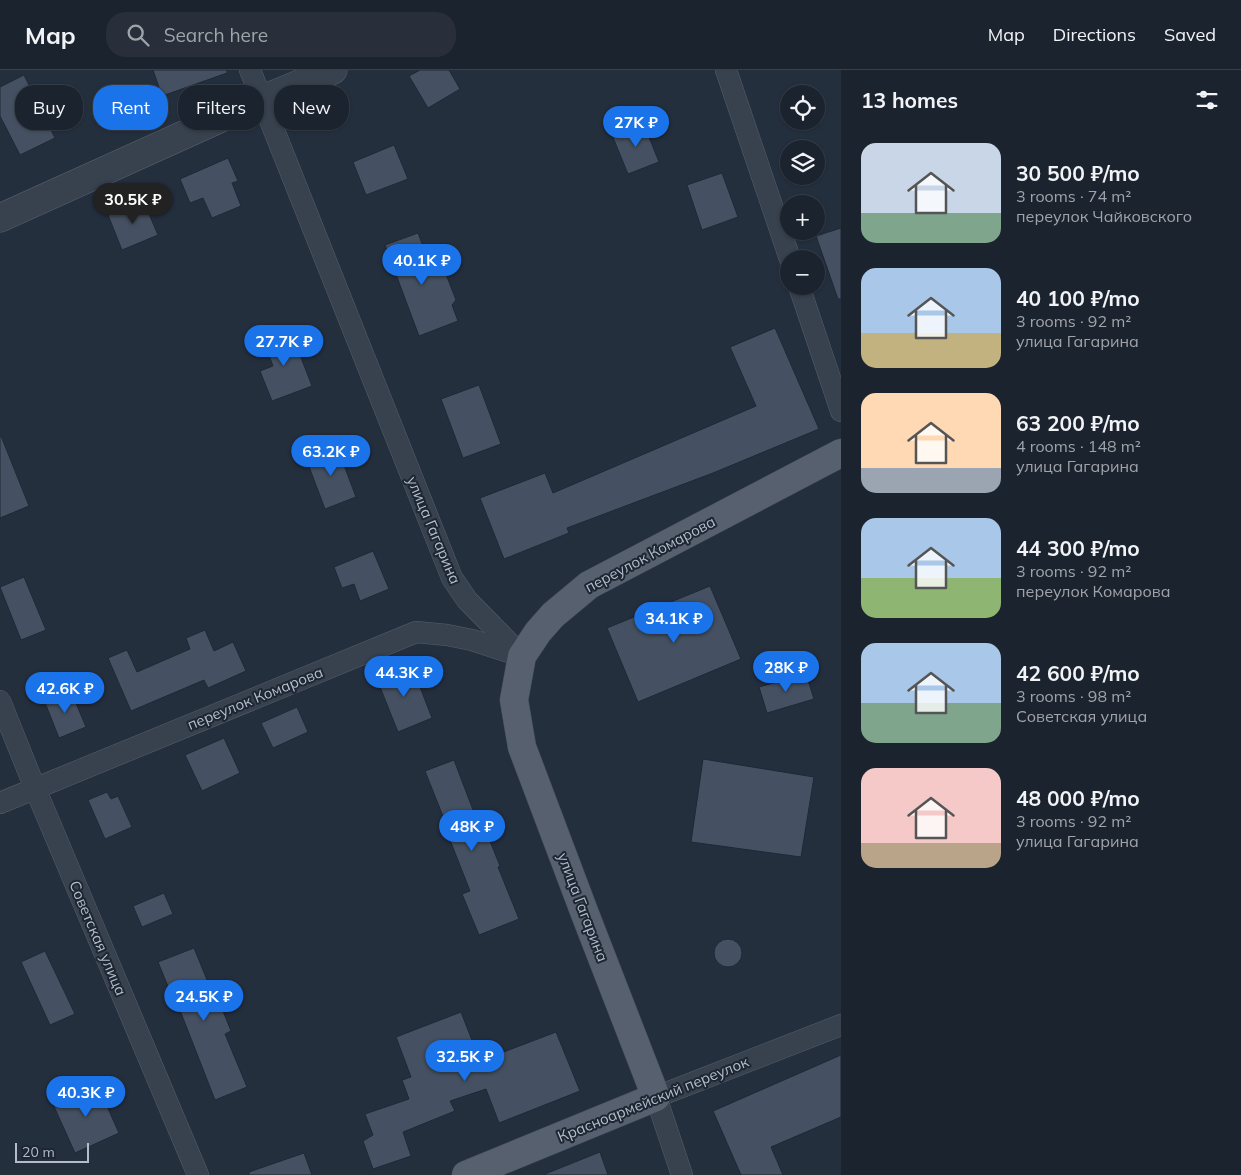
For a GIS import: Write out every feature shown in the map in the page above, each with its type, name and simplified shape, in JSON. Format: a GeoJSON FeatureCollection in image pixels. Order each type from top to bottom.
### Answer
{"type":"FeatureCollection","features":[{"type":"Feature","properties":{"kind":"main road","name":"переулок Комарова"},"geometry":{"type":"LineString","coordinates":[[522,656],[538,632],[553,615],[589,584],[841,453]]}},
{"type":"Feature","properties":{"kind":"main road","name":"улица Гагарина"},"geometry":{"type":"LineString","coordinates":[[522,656],[514,700],[522,747],[656,1097]]}},
{"type":"Feature","properties":{"kind":"main road","name":"Красноармейский переулок"},"geometry":{"type":"LineString","coordinates":[[466,1175],[656,1097]]}},
{"type":"Feature","properties":{"kind":"street","name":"улица Гагарина"},"geometry":{"type":"LineString","coordinates":[[250,70],[256,85]]}},
{"type":"Feature","properties":{"kind":"street"},"geometry":{"type":"LineString","coordinates":[[264,99],[333,70]]}},
{"type":"Feature","properties":{"kind":"street"},"geometry":{"type":"LineString","coordinates":[[726,70],[787,250]]}},
{"type":"Feature","properties":{"kind":"street","name":"улица Гагарина"},"geometry":{"type":"LineString","coordinates":[[264,108],[452,578],[467,600],[522,656]]}},
{"type":"Feature","properties":{"kind":"street"},"geometry":{"type":"LineString","coordinates":[[0,218],[195,130]]}},
{"type":"Feature","properties":{"kind":"street"},"geometry":{"type":"LineString","coordinates":[[802,295],[841,411]]}},
{"type":"Feature","properties":{"kind":"street","name":"переулок Комарова"},"geometry":{"type":"LineString","coordinates":[[0,803],[416,632],[447,634],[522,656]]}},
{"type":"Feature","properties":{"kind":"street","name":"Советская улица"},"geometry":{"type":"LineString","coordinates":[[0,701],[198,1175]]}},
{"type":"Feature","properties":{"kind":"street","name":"Красноармейский переулок"},"geometry":{"type":"LineString","coordinates":[[656,1097],[841,1025]]}},
{"type":"Feature","properties":{"kind":"street","name":"улица Гагарина"},"geometry":{"type":"LineString","coordinates":[[656,1097],[682,1175]]}},
{"type":"Feature","properties":{"kind":"building"},"geometry":{"type":"Polygon","coordinates":[[[153,70],[227,70],[227,73],[193,85],[178,85],[178,90],[168,94],[168,85],[158,85],[153,70]]]}},
{"type":"Feature","properties":{"kind":"building"},"geometry":{"type":"Polygon","coordinates":[[[420,70],[449,70],[460,89],[428,108],[409,76],[420,70]]]}},
{"type":"Feature","properties":{"kind":"building"},"geometry":{"type":"Polygon","coordinates":[[[24,75],[29,85],[15,85],[15,130],[51,130],[55,138],[20,155],[0,116],[0,87],[24,75]]]}},
{"type":"Feature","properties":{"kind":"building"},"geometry":{"type":"Polygon","coordinates":[[[643,122],[659,162],[628,174],[612,135],[643,122]]]}},
{"type":"Feature","properties":{"kind":"building"},"geometry":{"type":"Polygon","coordinates":[[[394,145],[408,179],[366,195],[353,162],[394,145]]]}},
{"type":"Feature","properties":{"kind":"building"},"geometry":{"type":"Polygon","coordinates":[[[228,158],[238,181],[232,183],[241,206],[212,218],[203,198],[190,203],[180,179],[228,158]]]}},
{"type":"Feature","properties":{"kind":"building"},"geometry":{"type":"Polygon","coordinates":[[[722,173],[738,217],[702,230],[687,185],[722,173]]]}},
{"type":"Feature","properties":{"kind":"building"},"geometry":{"type":"Polygon","coordinates":[[[143,200],[158,235],[122,250],[108,215],[143,200]]]}},
{"type":"Feature","properties":{"kind":"building"},"geometry":{"type":"Polygon","coordinates":[[[841,228],[841,299],[838,299],[825,262],[825,250],[821,250],[817,240],[825,240],[825,233],[841,228]]]}},
{"type":"Feature","properties":{"kind":"building"},"geometry":{"type":"Polygon","coordinates":[[[418,233],[433,273],[444,269],[456,300],[452,305],[458,321],[419,336],[385,245],[418,233]]]}},
{"type":"Feature","properties":{"kind":"building"},"geometry":{"type":"Polygon","coordinates":[[[775,328],[819,429],[713,473],[567,528],[569,533],[504,559],[480,498],[545,473],[553,493],[756,406],[730,347],[775,328]]]}},
{"type":"Feature","properties":{"kind":"building"},"geometry":{"type":"Polygon","coordinates":[[[290,329],[312,386],[272,401],[260,371],[273,366],[263,340],[290,329]]]}},
{"type":"Feature","properties":{"kind":"building"},"geometry":{"type":"Polygon","coordinates":[[[479,385],[501,444],[463,458],[441,399],[479,385]]]}},
{"type":"Feature","properties":{"kind":"building"},"geometry":{"type":"Polygon","coordinates":[[[0,436],[29,506],[0,518],[0,436]]]}},
{"type":"Feature","properties":{"kind":"building"},"geometry":{"type":"Polygon","coordinates":[[[336,444],[356,497],[325,509],[305,456],[336,444]]]}},
{"type":"Feature","properties":{"kind":"building"},"geometry":{"type":"Polygon","coordinates":[[[373,551],[389,589],[360,601],[354,584],[342,588],[334,567],[373,551]]]}},
{"type":"Feature","properties":{"kind":"building"},"geometry":{"type":"Polygon","coordinates":[[[24,577],[46,630],[21,640],[0,587],[24,577]]]}},
{"type":"Feature","properties":{"kind":"building"},"geometry":{"type":"Polygon","coordinates":[[[710,586],[741,659],[638,702],[607,628],[710,586]]]}},
{"type":"Feature","properties":{"kind":"building"},"geometry":{"type":"Polygon","coordinates":[[[205,630],[214,651],[233,642],[246,671],[208,688],[204,680],[131,711],[108,658],[127,650],[137,672],[190,649],[186,638],[205,630]]]}},
{"type":"Feature","properties":{"kind":"building"},"geometry":{"type":"Polygon","coordinates":[[[411,664],[432,718],[398,732],[376,677],[411,664]]]}},
{"type":"Feature","properties":{"kind":"building"},"geometry":{"type":"Polygon","coordinates":[[[806,674],[814,699],[767,713],[759,687],[806,674]]]}},
{"type":"Feature","properties":{"kind":"building"},"geometry":{"type":"Polygon","coordinates":[[[70,689],[86,727],[59,738],[44,700],[70,689]]]}},
{"type":"Feature","properties":{"kind":"building"},"geometry":{"type":"Polygon","coordinates":[[[297,707],[308,732],[273,748],[261,723],[297,707]]]}},
{"type":"Feature","properties":{"kind":"building"},"geometry":{"type":"Polygon","coordinates":[[[224,738],[240,773],[202,791],[185,755],[224,738]]]}},
{"type":"Feature","properties":{"kind":"building"},"geometry":{"type":"Polygon","coordinates":[[[703,759],[814,777],[801,857],[691,842],[703,759]]]}},
{"type":"Feature","properties":{"kind":"building"},"geometry":{"type":"Polygon","coordinates":[[[454,760],[478,823],[482,821],[519,919],[479,935],[462,894],[470,891],[425,771],[454,760]]]}},
{"type":"Feature","properties":{"kind":"building"},"geometry":{"type":"Polygon","coordinates":[[[107,792],[111,799],[118,796],[132,827],[105,839],[88,800],[107,792]]]}},
{"type":"Feature","properties":{"kind":"building"},"geometry":{"type":"Polygon","coordinates":[[[164,893],[173,914],[142,927],[133,906],[164,893]]]}},
{"type":"Feature","properties":{"kind":"building"},"geometry":{"type":"Polygon","coordinates":[[[728,939],[738,943],[742,953],[738,963],[728,967],[718,963],[714,953],[718,943],[728,939]]]}},
{"type":"Feature","properties":{"kind":"building"},"geometry":{"type":"Polygon","coordinates":[[[194,948],[216,1002],[219,1001],[231,1031],[225,1034],[247,1087],[215,1100],[174,995],[172,996],[158,962],[194,948]]]}},
{"type":"Feature","properties":{"kind":"building"},"geometry":{"type":"Polygon","coordinates":[[[45,951],[75,1014],[50,1025],[21,962],[45,951]]]}},
{"type":"Feature","properties":{"kind":"building"},"geometry":{"type":"Polygon","coordinates":[[[461,1012],[480,1061],[556,1032],[580,1091],[499,1123],[486,1089],[450,1101],[455,1111],[403,1132],[411,1156],[373,1169],[363,1141],[373,1135],[365,1114],[409,1099],[402,1080],[411,1077],[396,1037],[461,1012]]]}},
{"type":"Feature","properties":{"kind":"building"},"geometry":{"type":"Polygon","coordinates":[[[841,1055],[841,1117],[771,1147],[783,1175],[741,1175],[713,1111],[841,1055]]]}},
{"type":"Feature","properties":{"kind":"building"},"geometry":{"type":"Polygon","coordinates":[[[96,1082],[119,1133],[75,1153],[52,1102],[96,1082]]]}},
{"type":"Feature","properties":{"kind":"building"},"geometry":{"type":"Polygon","coordinates":[[[600,1152],[608,1175],[545,1174],[600,1152]]]}},
{"type":"Feature","properties":{"kind":"building"},"geometry":{"type":"Polygon","coordinates":[[[304,1153],[312,1175],[249,1175],[249,1172],[304,1153]]]}}]}
